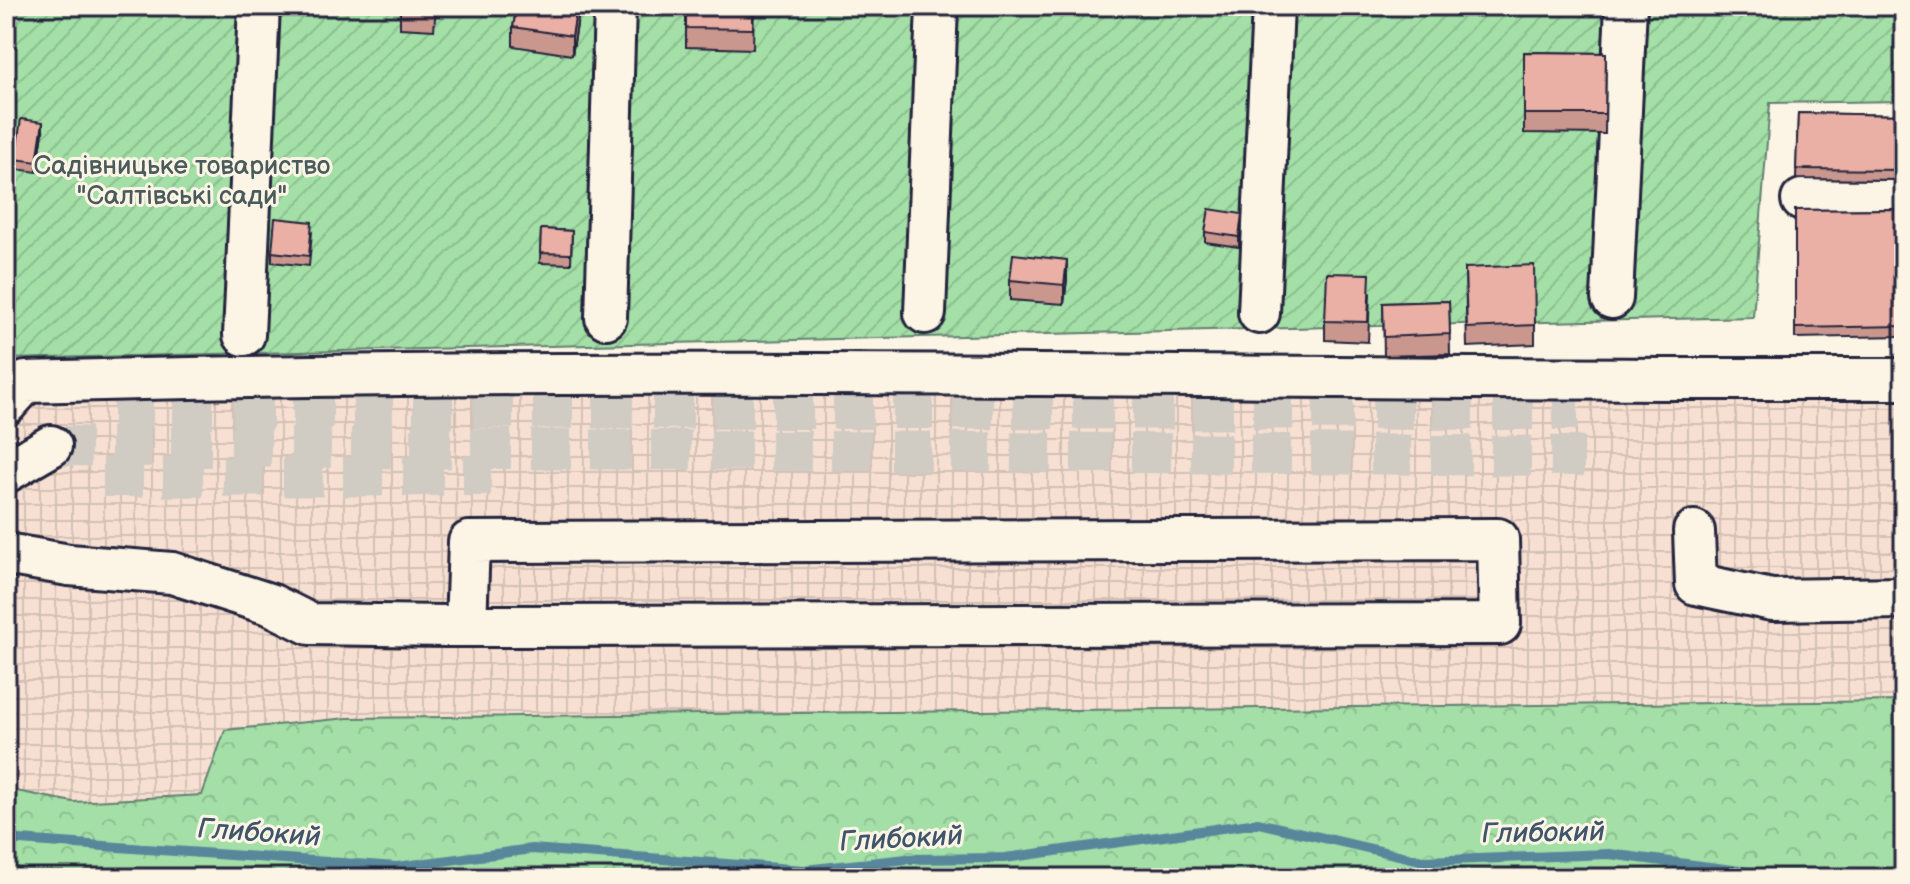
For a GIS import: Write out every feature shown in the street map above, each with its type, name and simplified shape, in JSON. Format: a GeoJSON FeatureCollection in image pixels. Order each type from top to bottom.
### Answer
{"type":"FeatureCollection","features":[{"type":"Feature","properties":{"kind":"lane"},"geometry":{"type":"LineString","coordinates":[[244,335],[259,6]]}},
{"type":"Feature","properties":{"kind":"lane"},"geometry":{"type":"LineString","coordinates":[[606,318],[615,6]]}},
{"type":"Feature","properties":{"kind":"lane"},"geometry":{"type":"LineString","coordinates":[[925,313],[937,6]]}},
{"type":"Feature","properties":{"kind":"lane"},"geometry":{"type":"LineString","coordinates":[[1259,313],[1273,6]]}},
{"type":"Feature","properties":{"kind":"lane"},"geometry":{"type":"LineString","coordinates":[[1612,298],[1626,6]]}},
{"type":"Feature","properties":{"kind":"lane"},"geometry":{"type":"LineString","coordinates":[[1802,200],[1904,201]]}},
{"type":"Feature","properties":{"kind":"lane"},"geometry":{"type":"LineString","coordinates":[[6,404],[26,382],[214,377],[843,373],[1904,379]]}},
{"type":"Feature","properties":{"kind":"lane"},"geometry":{"type":"LineString","coordinates":[[6,472],[51,446]]}},
{"type":"Feature","properties":{"kind":"lane"},"geometry":{"type":"LineString","coordinates":[[1694,531],[1696,584],[1772,600],[1904,598]]}},
{"type":"Feature","properties":{"kind":"lane"},"geometry":{"type":"LineString","coordinates":[[6,554],[69,565],[172,573],[272,605],[310,624],[466,626],[1500,624],[1498,539],[469,542],[466,626]]}},
{"type":"Feature","properties":{"kind":"shaded area"},"geometry":{"type":"Polygon","coordinates":[[[1904,387],[1904,701],[348,718],[225,730],[202,795],[73,802],[6,789],[6,392],[1904,387]]]}},
{"type":"Feature","properties":{"kind":"green space","name":"Садівницьке товариство \"Салтівські сади\""},"geometry":{"type":"Polygon","coordinates":[[[6,6],[1904,6],[1904,101],[1770,103],[1753,317],[6,359],[6,6]]]}},
{"type":"Feature","properties":{"kind":"green space"},"geometry":{"type":"Polygon","coordinates":[[[1904,701],[1904,878],[6,878],[6,789],[73,802],[202,795],[225,730],[348,718],[1904,701]]]}},
{"type":"Feature","properties":{"kind":"building"},"geometry":{"type":"Polygon","coordinates":[[[400,6],[435,6],[434,11],[400,9],[400,6]]]}},
{"type":"Feature","properties":{"kind":"building"},"geometry":{"type":"Polygon","coordinates":[[[517,6],[577,6],[572,36],[513,27],[517,6]]]}},
{"type":"Feature","properties":{"kind":"building"},"geometry":{"type":"Polygon","coordinates":[[[686,6],[753,6],[753,29],[686,28],[686,6]]]}},
{"type":"Feature","properties":{"kind":"building"},"geometry":{"type":"Polygon","coordinates":[[[1524,52],[1606,53],[1605,114],[1524,114],[1524,52]]]}},
{"type":"Feature","properties":{"kind":"building"},"geometry":{"type":"Polygon","coordinates":[[[1798,113],[1904,115],[1904,170],[1796,169],[1798,113]]]}},
{"type":"Feature","properties":{"kind":"building"},"geometry":{"type":"Polygon","coordinates":[[[21,119],[43,122],[37,162],[15,159],[21,119]]]}},
{"type":"Feature","properties":{"kind":"building"},"geometry":{"type":"Polygon","coordinates":[[[1209,209],[1242,214],[1239,237],[1205,232],[1209,209]]]}},
{"type":"Feature","properties":{"kind":"building"},"geometry":{"type":"Polygon","coordinates":[[[1904,209],[1904,326],[1795,328],[1795,210],[1904,209]]]}},
{"type":"Feature","properties":{"kind":"building"},"geometry":{"type":"Polygon","coordinates":[[[275,218],[312,222],[309,256],[272,252],[275,218]]]}},
{"type":"Feature","properties":{"kind":"building"},"geometry":{"type":"Polygon","coordinates":[[[541,229],[572,231],[571,254],[540,253],[541,229]]]}},
{"type":"Feature","properties":{"kind":"building"},"geometry":{"type":"Polygon","coordinates":[[[1013,254],[1067,260],[1064,285],[1010,280],[1013,254]]]}},
{"type":"Feature","properties":{"kind":"building"},"geometry":{"type":"Polygon","coordinates":[[[1534,265],[1535,325],[1467,328],[1465,268],[1534,265]]]}},
{"type":"Feature","properties":{"kind":"building"},"geometry":{"type":"Polygon","coordinates":[[[1327,273],[1370,274],[1368,322],[1325,321],[1327,273]]]}},
{"type":"Feature","properties":{"kind":"building"},"geometry":{"type":"Polygon","coordinates":[[[1449,301],[1450,334],[1384,337],[1383,303],[1449,301]]]}},
{"type":"Feature","properties":{"kind":"waterway","name":"Глибокий"},"geometry":{"type":"LineString","coordinates":[[6,839],[397,867],[532,849],[804,870],[907,859],[1005,858],[1258,823],[1424,861],[1609,854],[1794,878]]}},
{"type":"Feature","properties":{"kind":"tunnel"},"geometry":{"type":"LineString","coordinates":[[113,408],[1578,410]]}},
{"type":"Feature","properties":{"kind":"tunnel"},"geometry":{"type":"LineString","coordinates":[[51,446],[1584,456]]}},
{"type":"Feature","properties":{"kind":"tunnel"},"geometry":{"type":"LineString","coordinates":[[103,477],[491,476]]}}]}
